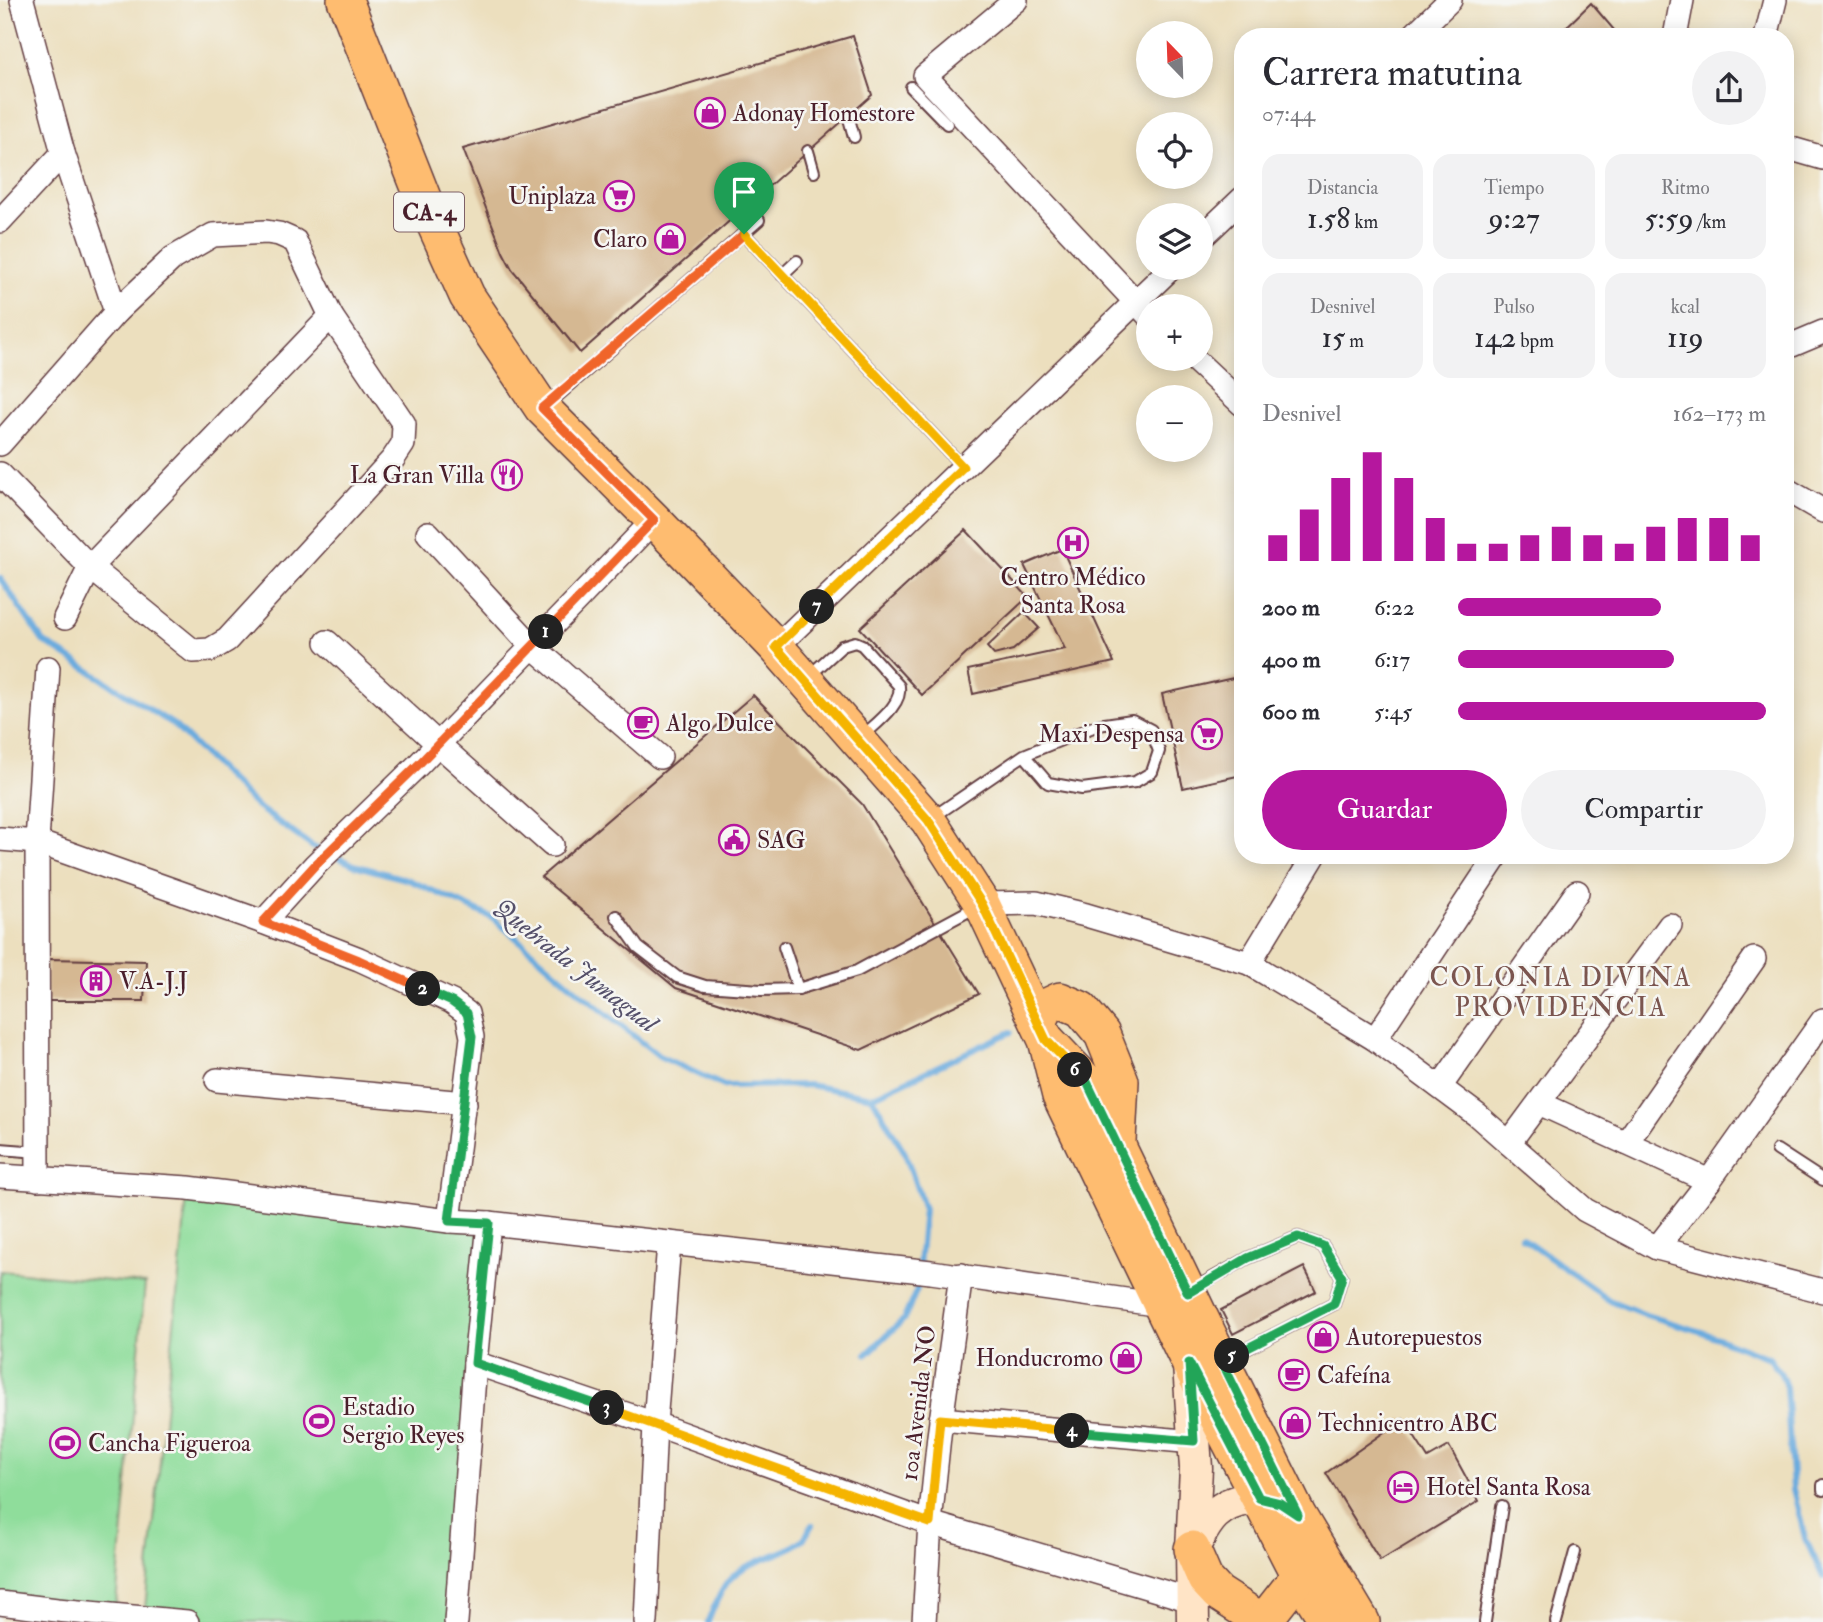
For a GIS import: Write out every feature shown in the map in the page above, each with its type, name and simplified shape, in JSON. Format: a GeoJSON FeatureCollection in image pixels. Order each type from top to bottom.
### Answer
{"type":"FeatureCollection","features":[{"type":"Feature","properties":{"kind":"main road","name":"CA-4"},"geometry":{"type":"LineString","coordinates":[[345,0],[425,204],[467,296],[542,408],[776,647],[928,820],[982,904],[1043,1031],[1059,1096],[1175,1299]]}},
{"type":"Feature","properties":{"kind":"main road"},"geometry":{"type":"LineString","coordinates":[[1043,1031],[1047,1006],[1060,1000],[1081,1009],[1102,1034],[1121,1081],[1117,1145]]}},
{"type":"Feature","properties":{"kind":"main road","name":"CA-4"},"geometry":{"type":"LineString","coordinates":[[1043,1031],[1087,1082],[1117,1145],[1175,1299],[1205,1363],[1259,1498],[1299,1576],[1328,1622]]}},
{"type":"Feature","properties":{"kind":"main road","name":"CA-4"},"geometry":{"type":"LineString","coordinates":[[1205,1363],[1362,1622]]}},
{"type":"Feature","properties":{"kind":"main road"},"geometry":{"type":"LineString","coordinates":[[1192,1549],[1205,1579],[1218,1593],[1263,1622],[1299,1576],[1317,1546]]}},
{"type":"Feature","properties":{"kind":"street"},"geometry":{"type":"LineString","coordinates":[[22,0],[63,153],[116,312]]}},
{"type":"Feature","properties":{"kind":"street"},"geometry":{"type":"LineString","coordinates":[[1016,0],[925,76],[1136,304]]}},
{"type":"Feature","properties":{"kind":"street"},"geometry":{"type":"LineString","coordinates":[[1426,28],[1450,0]]}},
{"type":"Feature","properties":{"kind":"street"},"geometry":{"type":"LineString","coordinates":[[1677,28],[1682,0]]}},
{"type":"Feature","properties":{"kind":"street"},"geometry":{"type":"LineString","coordinates":[[1768,28],[1774,0]]}},
{"type":"Feature","properties":{"kind":"street"},"geometry":{"type":"LineString","coordinates":[[1794,150],[1823,158]]}},
{"type":"Feature","properties":{"kind":"street"},"geometry":{"type":"LineString","coordinates":[[0,221],[63,153]]}},
{"type":"Feature","properties":{"kind":"street"},"geometry":{"type":"LineString","coordinates":[[1213,227],[1234,207]]}},
{"type":"Feature","properties":{"kind":"street"},"geometry":{"type":"LineString","coordinates":[[0,444],[116,312],[173,258],[213,235],[266,232],[295,241],[331,316],[404,424],[403,444],[393,459],[227,640],[210,650],[193,651],[90,567],[0,474]]}},
{"type":"Feature","properties":{"kind":"street"},"geometry":{"type":"LineString","coordinates":[[776,647],[963,467],[1136,313]]}},
{"type":"Feature","properties":{"kind":"street"},"geometry":{"type":"LineString","coordinates":[[65,618],[90,567],[331,316]]}},
{"type":"Feature","properties":{"kind":"street"},"geometry":{"type":"LineString","coordinates":[[1794,344],[1823,332]]}},
{"type":"Feature","properties":{"kind":"street"},"geometry":{"type":"LineString","coordinates":[[1207,371],[1234,396]]}},
{"type":"Feature","properties":{"kind":"street"},"geometry":{"type":"LineString","coordinates":[[1794,494],[1823,511]]}},
{"type":"Feature","properties":{"kind":"street"},"geometry":{"type":"LineString","coordinates":[[263,922],[316,864],[418,765],[654,520]]}},
{"type":"Feature","properties":{"kind":"street"},"geometry":{"type":"LineString","coordinates":[[428,533],[533,646],[660,757]]}},
{"type":"Feature","properties":{"kind":"street"},"geometry":{"type":"LineString","coordinates":[[327,642],[552,845]]}},
{"type":"Feature","properties":{"kind":"street"},"geometry":{"type":"LineString","coordinates":[[38,1179],[37,842],[48,668]]}},
{"type":"Feature","properties":{"kind":"street"},"geometry":{"type":"LineString","coordinates":[[0,839],[37,842],[263,922],[359,960],[452,1002],[467,1013],[472,1037],[449,1221]]}},
{"type":"Feature","properties":{"kind":"street"},"geometry":{"type":"LineString","coordinates":[[1249,963],[1309,864]]}},
{"type":"Feature","properties":{"kind":"street"},"geometry":{"type":"LineString","coordinates":[[1375,1039],[1491,864]]}},
{"type":"Feature","properties":{"kind":"street"},"geometry":{"type":"LineString","coordinates":[[1440,1087],[1577,892]]}},
{"type":"Feature","properties":{"kind":"street"},"geometry":{"type":"LineString","coordinates":[[982,904],[1036,903],[1087,915],[1249,963],[1375,1039],[1477,1115],[1585,1210],[1657,1248],[1823,1291]]}},
{"type":"Feature","properties":{"kind":"street"},"geometry":{"type":"LineString","coordinates":[[1509,1143],[1670,925]]}},
{"type":"Feature","properties":{"kind":"street"},"geometry":{"type":"LineString","coordinates":[[1626,1143],[1754,959]]}},
{"type":"Feature","properties":{"kind":"street"},"geometry":{"type":"LineString","coordinates":[[1657,1248],[1709,1181],[1823,1020]]}},
{"type":"Feature","properties":{"kind":"street"},"geometry":{"type":"LineString","coordinates":[[217,1080],[465,1103]]}},
{"type":"Feature","properties":{"kind":"street"},"geometry":{"type":"LineString","coordinates":[[1539,1103],[1709,1181]]}},
{"type":"Feature","properties":{"kind":"street"},"geometry":{"type":"LineString","coordinates":[[0,1176],[188,1188],[449,1221],[489,1223],[1175,1299]]}},
{"type":"Feature","properties":{"kind":"street"},"geometry":{"type":"LineString","coordinates":[[456,1622],[475,1363],[489,1223]]}},
{"type":"Feature","properties":{"kind":"street"},"geometry":{"type":"LineString","coordinates":[[646,1622],[655,1424],[668,1243]]}},
{"type":"Feature","properties":{"kind":"street","name":"10a Avenida NO"},"geometry":{"type":"LineString","coordinates":[[924,1622],[940,1419],[961,1275]]}},
{"type":"Feature","properties":{"kind":"street"},"geometry":{"type":"LineString","coordinates":[[475,1363],[655,1424],[930,1523],[1193,1611],[1192,1549],[1196,1468],[1194,1441],[1205,1363]]}},
{"type":"Feature","properties":{"kind":"street"},"geometry":{"type":"LineString","coordinates":[[940,1419],[1194,1441]]}},
{"type":"Feature","properties":{"kind":"street"},"geometry":{"type":"LineString","coordinates":[[1192,1549],[1214,1515],[1236,1501],[1259,1498],[1280,1503],[1298,1515]]}},
{"type":"Feature","properties":{"kind":"street"},"geometry":{"type":"LineString","coordinates":[[0,1603],[57,1616],[187,1622]]}},
{"type":"Feature","properties":{"kind":"lane"},"geometry":{"type":"LineString","coordinates":[[911,87],[947,124]]}},
{"type":"Feature","properties":{"kind":"lane"},"geometry":{"type":"LineString","coordinates":[[848,115],[854,137]]}},
{"type":"Feature","properties":{"kind":"lane"},"geometry":{"type":"LineString","coordinates":[[808,151],[814,172]]}},
{"type":"Feature","properties":{"kind":"lane"},"geometry":{"type":"LineString","coordinates":[[542,408],[759,220]]}},
{"type":"Feature","properties":{"kind":"lane"},"geometry":{"type":"LineString","coordinates":[[744,234],[963,467]]}},
{"type":"Feature","properties":{"kind":"lane"},"geometry":{"type":"LineString","coordinates":[[782,275],[797,261]]}},
{"type":"Feature","properties":{"kind":"lane"},"geometry":{"type":"LineString","coordinates":[[805,680],[842,646],[855,642],[862,645],[899,686],[901,693],[895,705],[858,741]]}},
{"type":"Feature","properties":{"kind":"lane"},"geometry":{"type":"LineString","coordinates":[[928,820],[1024,755],[1098,725],[1132,720],[1151,730],[1159,751],[1152,772],[1135,782],[1082,789],[1048,783],[1024,755]]}},
{"type":"Feature","properties":{"kind":"lane"},"geometry":{"type":"LineString","coordinates":[[615,916],[638,947],[677,977],[705,986],[761,990],[798,989],[857,971],[982,904]]}},
{"type":"Feature","properties":{"kind":"lane"},"geometry":{"type":"LineString","coordinates":[[784,947],[798,989]]}},
{"type":"Feature","properties":{"kind":"lane"},"geometry":{"type":"LineString","coordinates":[[0,1149],[39,1152]]}},
{"type":"Feature","properties":{"kind":"lane"},"geometry":{"type":"LineString","coordinates":[[1777,1150],[1823,1180]]}},
{"type":"Feature","properties":{"kind":"lane"},"geometry":{"type":"LineString","coordinates":[[1175,1299],[1248,1258],[1298,1237],[1323,1246],[1342,1277],[1334,1304],[1205,1363]]}},
{"type":"Feature","properties":{"kind":"lane"},"geometry":{"type":"LineString","coordinates":[[1485,1622],[1502,1506]]}},
{"type":"Feature","properties":{"kind":"lane"},"geometry":{"type":"LineString","coordinates":[[1556,1622],[1574,1552]]}},
{"type":"Feature","properties":{"kind":"green space","name":"Estadio Sergio Reyes"},"geometry":{"type":"Polygon","coordinates":[[[188,1188],[489,1223],[456,1622],[187,1622],[144,1618],[188,1188]]]}},
{"type":"Feature","properties":{"kind":"green space","name":"Cancha Figueroa"},"geometry":{"type":"Polygon","coordinates":[[[0,1271],[145,1284],[115,1615],[0,1602],[0,1271]]]}},
{"type":"Feature","properties":{"kind":"building"},"geometry":{"type":"Polygon","coordinates":[[[1591,3],[1612,28],[1565,28],[1591,3]]]}},
{"type":"Feature","properties":{"kind":"building","name":"Uniplaza"},"geometry":{"type":"Polygon","coordinates":[[[853,36],[872,95],[580,353],[512,269],[463,149],[853,36]]]}},
{"type":"Feature","properties":{"kind":"building"},"geometry":{"type":"Polygon","coordinates":[[[966,530],[1028,597],[922,695],[860,628],[966,530]]]}},
{"type":"Feature","properties":{"kind":"building"},"geometry":{"type":"Polygon","coordinates":[[[1062,549],[1114,662],[973,694],[968,670],[1065,649],[1024,565],[1062,549]]]}},
{"type":"Feature","properties":{"kind":"building"},"geometry":{"type":"Polygon","coordinates":[[[1024,612],[1039,628],[1013,650],[994,655],[987,647],[1024,612]]]}},
{"type":"Feature","properties":{"kind":"building","name":"Maxi Despensa"},"geometry":{"type":"Polygon","coordinates":[[[1234,678],[1234,777],[1183,788],[1162,694],[1234,678]]]}},
{"type":"Feature","properties":{"kind":"building","name":"SAG"},"geometry":{"type":"Polygon","coordinates":[[[753,695],[862,804],[979,994],[861,1050],[676,988],[541,877],[753,695]]]}},
{"type":"Feature","properties":{"kind":"building","name":"V.A-J.J"},"geometry":{"type":"Polygon","coordinates":[[[47,959],[146,961],[144,1001],[47,1001],[47,959]]]}},
{"type":"Feature","properties":{"kind":"building"},"geometry":{"type":"Polygon","coordinates":[[[1304,1267],[1316,1291],[1233,1334],[1221,1310],[1304,1267]]]}},
{"type":"Feature","properties":{"kind":"building","name":"Hotel Santa Rosa"},"geometry":{"type":"Polygon","coordinates":[[[1403,1419],[1428,1458],[1449,1446],[1479,1501],[1380,1561],[1326,1473],[1403,1419]]]}},
{"type":"Feature","properties":{"kind":"waterway","name":"Quebrada Jumagual"},"geometry":{"type":"LineString","coordinates":[[0,578],[43,641],[174,725],[256,806],[313,847],[323,851]]}},
{"type":"Feature","properties":{"kind":"waterway","name":"Quebrada Jumagual"},"geometry":{"type":"LineString","coordinates":[[333,855],[354,865],[409,880],[493,918],[659,1056],[724,1086],[809,1085],[872,1097],[1011,1032]]}},
{"type":"Feature","properties":{"kind":"waterway"},"geometry":{"type":"LineString","coordinates":[[872,1097],[905,1153],[924,1209],[919,1266]]}},
{"type":"Feature","properties":{"kind":"waterway","name":"Quebrada Jumagual"},"geometry":{"type":"LineString","coordinates":[[1521,1237],[1609,1300],[1769,1358],[1781,1374],[1786,1387],[1793,1489],[1805,1538],[1823,1577]]}},
{"type":"Feature","properties":{"kind":"waterway"},"geometry":{"type":"LineString","coordinates":[[867,1354],[904,1319],[917,1289],[918,1276]]}},
{"type":"Feature","properties":{"kind":"waterway"},"geometry":{"type":"LineString","coordinates":[[708,1622],[731,1578],[747,1566],[796,1545],[812,1525]]}},
{"type":"Feature","properties":{"kind":"place","name":"Adonay Homestore"},"geometry":{"type":"Point","coordinates":[710,113]}},
{"type":"Feature","properties":{"kind":"place","name":"Uniplaza"},"geometry":{"type":"Point","coordinates":[619,196]}},
{"type":"Feature","properties":{"kind":"place","name":"Claro"},"geometry":{"type":"Point","coordinates":[670,239]}},
{"type":"Feature","properties":{"kind":"place","name":"La Gran Villa"},"geometry":{"type":"Point","coordinates":[507,475]}},
{"type":"Feature","properties":{"kind":"place","name":"Centro Médico Santa Rosa"},"geometry":{"type":"Point","coordinates":[1073,543]}},
{"type":"Feature","properties":{"kind":"place","name":"Algo Dulce"},"geometry":{"type":"Point","coordinates":[643,723]}},
{"type":"Feature","properties":{"kind":"place","name":"Maxi Despensa"},"geometry":{"type":"Point","coordinates":[1207,734]}},
{"type":"Feature","properties":{"kind":"place","name":"SAG"},"geometry":{"type":"Point","coordinates":[734,840]}},
{"type":"Feature","properties":{"kind":"place","name":"V.A-J.J"},"geometry":{"type":"Point","coordinates":[96,981]}},
{"type":"Feature","properties":{"kind":"place","name":"Autorepuestos"},"geometry":{"type":"Point","coordinates":[1323,1337]}},
{"type":"Feature","properties":{"kind":"place","name":"Honducromo"},"geometry":{"type":"Point","coordinates":[1126,1358]}},
{"type":"Feature","properties":{"kind":"place","name":"Cafeína"},"geometry":{"type":"Point","coordinates":[1294,1375]}},
{"type":"Feature","properties":{"kind":"place","name":"Estadio Sergio Reyes"},"geometry":{"type":"Point","coordinates":[319,1421]}},
{"type":"Feature","properties":{"kind":"place","name":"Technicentro ABC"},"geometry":{"type":"Point","coordinates":[1295,1423]}},
{"type":"Feature","properties":{"kind":"place","name":"Cancha Figueroa"},"geometry":{"type":"Point","coordinates":[65,1443]}},
{"type":"Feature","properties":{"kind":"place","name":"Hotel Santa Rosa"},"geometry":{"type":"Point","coordinates":[1403,1487]}},
{"type":"Feature","properties":{"kind":"district","name":"COLONIA DIVINA PROVIDENCIA"},"geometry":{"type":"Point","coordinates":[1561,992]}},
{"type":"Feature","properties":{"kind":"route"},"geometry":{"type":"LineString","coordinates":[[744,234],[963,467],[776,647],[928,820],[982,904],[1046,1040],[1087,1082],[1188,1293],[1248,1258],[1298,1237],[1323,1246],[1342,1277],[1334,1304],[1222,1362],[1298,1515],[1280,1503],[1259,1498],[1189,1363],[1194,1441],[940,1419],[930,1523],[655,1424],[475,1363],[489,1223],[449,1221],[472,1037],[467,1013],[452,1002],[359,960],[263,922],[316,864],[418,765],[654,520],[542,408],[744,234]]}}]}
